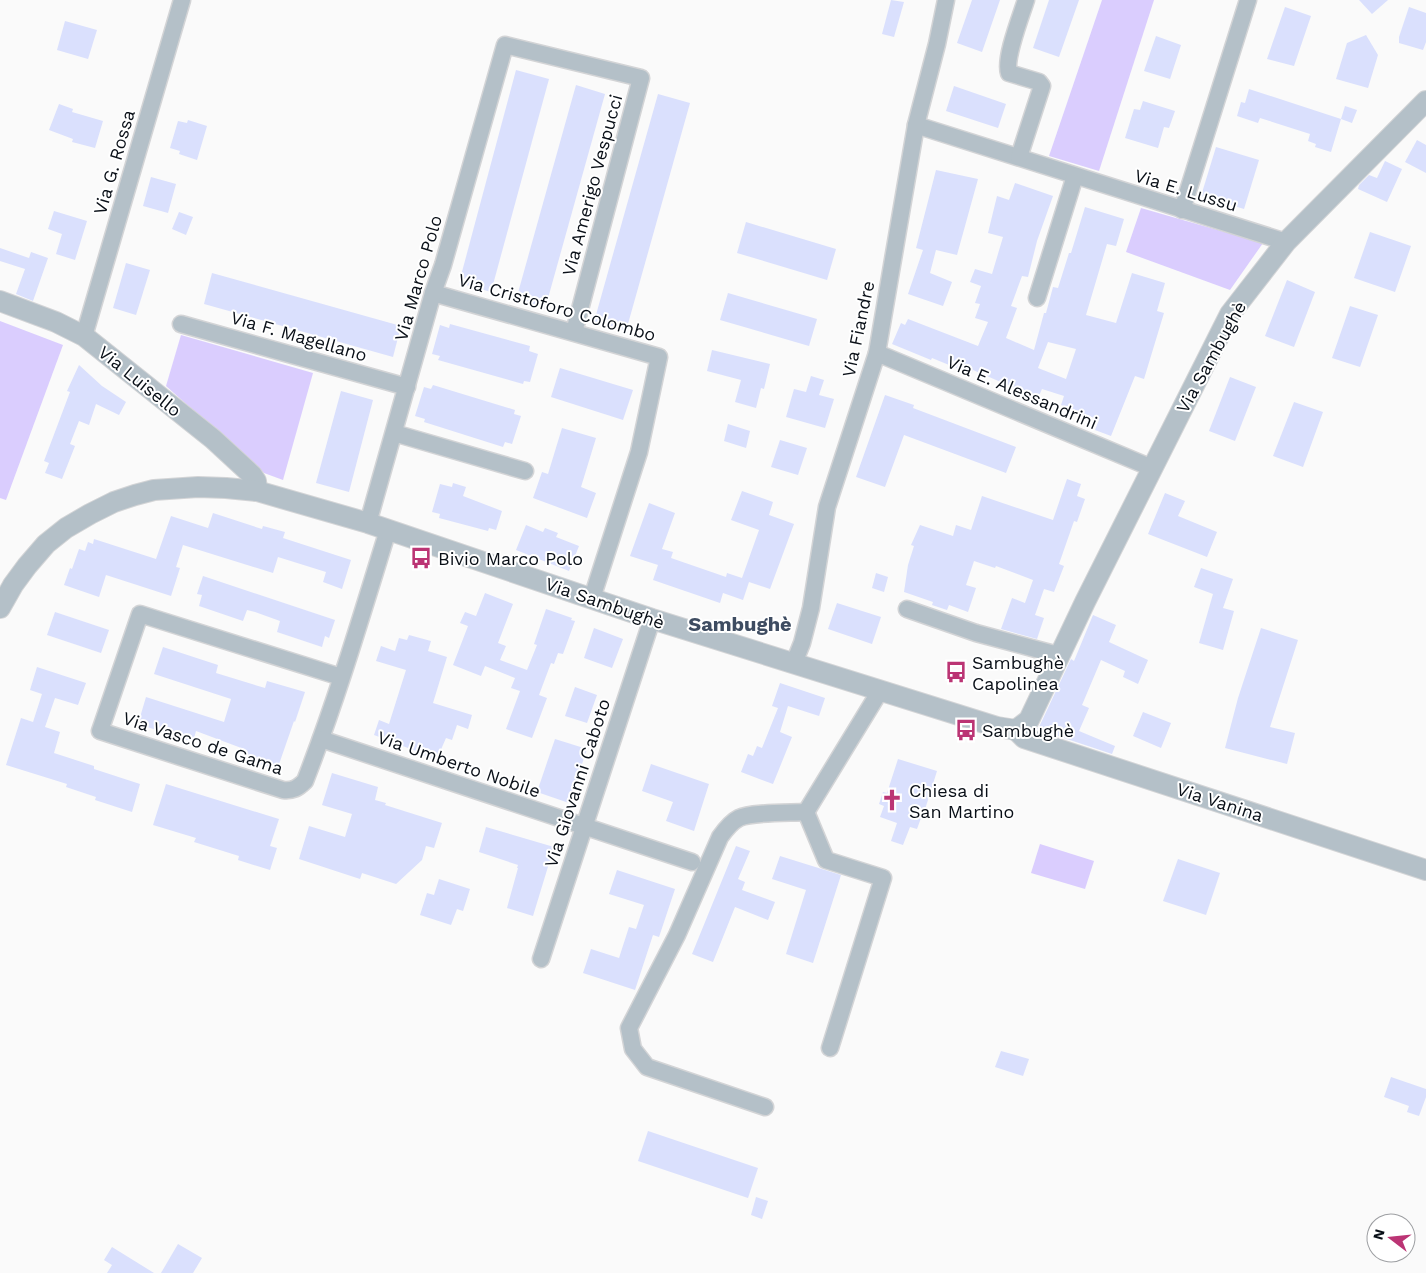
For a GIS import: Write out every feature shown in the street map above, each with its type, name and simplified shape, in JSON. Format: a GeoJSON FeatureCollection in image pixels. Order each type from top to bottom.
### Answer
{"type":"FeatureCollection","features":[{"type":"Feature","properties":{"kind":"street","name":"Via G. Rossa"},"geometry":{"type":"LineString","coordinates":[[84,336],[182,0]]}},
{"type":"Feature","properties":{"kind":"street","name":"Via Fiandre"},"geometry":{"type":"LineString","coordinates":[[794,663],[802,643],[811,608],[828,508],[878,353],[916,125],[938,44],[946,0]]}},
{"type":"Feature","properties":{"kind":"street"},"geometry":{"type":"LineString","coordinates":[[1019,158],[1042,86],[1039,82],[1009,73],[1008,70],[1010,52],[1026,0]]}},
{"type":"Feature","properties":{"kind":"street"},"geometry":{"type":"LineString","coordinates":[[1182,210],[1248,0]]}},
{"type":"Feature","properties":{"kind":"street","name":"Via Marco Polo"},"geometry":{"type":"LineString","coordinates":[[368,523],[505,45],[641,78]]}},
{"type":"Feature","properties":{"kind":"street","name":"Via Amerigo Vespucci"},"geometry":{"type":"LineString","coordinates":[[574,332],[641,78]]}},
{"type":"Feature","properties":{"kind":"street","name":"Via Sambughè"},"geometry":{"type":"LineString","coordinates":[[0,608],[27,566],[46,544],[66,528],[114,502],[141,493],[174,488],[226,488],[257,491],[368,523],[652,619],[880,691],[997,727],[1016,730],[1029,720],[1058,656],[1230,314],[1286,242],[1426,101]]}},
{"type":"Feature","properties":{"kind":"street","name":"Via E. Lussu"},"geometry":{"type":"LineString","coordinates":[[916,125],[1286,242]]}},
{"type":"Feature","properties":{"kind":"street"},"geometry":{"type":"LineString","coordinates":[[1038,298],[1075,176]]}},
{"type":"Feature","properties":{"kind":"street","name":"Via Cristoforo Colombo"},"geometry":{"type":"LineString","coordinates":[[433,293],[659,356],[639,452],[592,598]]}},
{"type":"Feature","properties":{"kind":"street","name":"Via Luisello"},"geometry":{"type":"LineString","coordinates":[[0,301],[56,322],[84,336],[213,439],[252,475],[256,481],[257,491]]}},
{"type":"Feature","properties":{"kind":"street","name":"Via F. Magellano"},"geometry":{"type":"LineString","coordinates":[[181,324],[407,387]]}},
{"type":"Feature","properties":{"kind":"street","name":"Via E. Alessandrini"},"geometry":{"type":"LineString","coordinates":[[878,353],[1152,468]]}},
{"type":"Feature","properties":{"kind":"street"},"geometry":{"type":"LineString","coordinates":[[394,433],[525,472]]}},
{"type":"Feature","properties":{"kind":"street","name":"Via Vasco de Gama"},"geometry":{"type":"LineString","coordinates":[[341,677],[140,614],[100,731],[283,790],[300,787],[305,781],[321,739],[341,677],[388,530]]}},
{"type":"Feature","properties":{"kind":"street"},"geometry":{"type":"LineString","coordinates":[[907,609],[976,633],[1058,656]]}},
{"type":"Feature","properties":{"kind":"street","name":"Via Giovanni Caboto"},"geometry":{"type":"LineString","coordinates":[[541,959],[652,619]]}},
{"type":"Feature","properties":{"kind":"street"},"geometry":{"type":"LineString","coordinates":[[806,812],[880,691]]}},
{"type":"Feature","properties":{"kind":"street","name":"Via Vanina"},"geometry":{"type":"LineString","coordinates":[[1016,730],[1024,738],[1426,870]]}},
{"type":"Feature","properties":{"kind":"street","name":"Via Umberto Nobile"},"geometry":{"type":"LineString","coordinates":[[321,739],[692,862]]}},
{"type":"Feature","properties":{"kind":"street"},"geometry":{"type":"LineString","coordinates":[[806,812],[826,860],[883,878],[830,1048]]}},
{"type":"Feature","properties":{"kind":"street"},"geometry":{"type":"LineString","coordinates":[[765,1107],[647,1067],[633,1049],[629,1028],[677,935],[720,837],[740,817],[755,814],[806,812]]}},
{"type":"Feature","properties":{"kind":"shaded area"},"geometry":{"type":"Polygon","coordinates":[[[1102,0],[1154,0],[1099,171],[1049,156],[1102,0]]]}},
{"type":"Feature","properties":{"kind":"shaded area"},"geometry":{"type":"Polygon","coordinates":[[[1141,208],[1263,243],[1230,290],[1126,252],[1141,208]]]}},
{"type":"Feature","properties":{"kind":"shaded area"},"geometry":{"type":"Polygon","coordinates":[[[0,321],[63,345],[6,500],[0,498],[0,321]]]}},
{"type":"Feature","properties":{"kind":"shaded area"},"geometry":{"type":"Polygon","coordinates":[[[181,335],[313,373],[283,480],[264,473],[166,386],[181,335]]]}},
{"type":"Feature","properties":{"kind":"shaded area"},"geometry":{"type":"Polygon","coordinates":[[[1040,844],[1094,861],[1085,889],[1031,873],[1040,844]]]}},
{"type":"Feature","properties":{"kind":"building"},"geometry":{"type":"Polygon","coordinates":[[[891,0],[904,2],[894,37],[882,34],[891,0]]]}},
{"type":"Feature","properties":{"kind":"building"},"geometry":{"type":"Polygon","coordinates":[[[972,0],[1000,0],[982,52],[957,43],[972,0]]]}},
{"type":"Feature","properties":{"kind":"building"},"geometry":{"type":"Polygon","coordinates":[[[1049,0],[1079,0],[1059,57],[1033,48],[1049,0]]]}},
{"type":"Feature","properties":{"kind":"building"},"geometry":{"type":"Polygon","coordinates":[[[1359,0],[1388,0],[1372,14],[1359,0]]]}},
{"type":"Feature","properties":{"kind":"building"},"geometry":{"type":"Polygon","coordinates":[[[1285,7],[1311,16],[1294,66],[1267,59],[1285,7]]]}},
{"type":"Feature","properties":{"kind":"building"},"geometry":{"type":"Polygon","coordinates":[[[1409,7],[1426,13],[1426,42],[1423,50],[1399,43],[1399,37],[1409,7]]]}},
{"type":"Feature","properties":{"kind":"building"},"geometry":{"type":"Polygon","coordinates":[[[65,21],[97,30],[88,59],[57,50],[65,21]]]}},
{"type":"Feature","properties":{"kind":"building"},"geometry":{"type":"Polygon","coordinates":[[[1366,35],[1378,55],[1368,88],[1336,79],[1347,43],[1366,35]]]}},
{"type":"Feature","properties":{"kind":"building"},"geometry":{"type":"Polygon","coordinates":[[[1156,36],[1181,45],[1170,79],[1144,71],[1156,36]]]}},
{"type":"Feature","properties":{"kind":"building"},"geometry":{"type":"Polygon","coordinates":[[[516,70],[549,79],[491,292],[459,283],[516,70]]]}},
{"type":"Feature","properties":{"kind":"building"},"geometry":{"type":"Polygon","coordinates":[[[576,85],[605,94],[545,309],[516,300],[576,85]]]}},
{"type":"Feature","properties":{"kind":"building"},"geometry":{"type":"Polygon","coordinates":[[[954,86],[1006,104],[998,128],[946,111],[954,86]]]}},
{"type":"Feature","properties":{"kind":"building"},"geometry":{"type":"Polygon","coordinates":[[[1249,89],[1341,119],[1331,152],[1315,147],[1316,144],[1308,141],[1310,134],[1260,118],[1258,123],[1237,116],[1241,102],[1245,103],[1249,89]]]}},
{"type":"Feature","properties":{"kind":"building"},"geometry":{"type":"Polygon","coordinates":[[[658,94],[690,103],[626,331],[594,322],[658,94]]]}},
{"type":"Feature","properties":{"kind":"building"},"geometry":{"type":"Polygon","coordinates":[[[1143,101],[1175,111],[1169,128],[1164,127],[1158,148],[1125,138],[1134,109],[1140,110],[1143,101]]]}},
{"type":"Feature","properties":{"kind":"building"},"geometry":{"type":"Polygon","coordinates":[[[59,104],[73,109],[72,112],[103,121],[95,148],[72,142],[73,139],[49,130],[59,104]]]}},
{"type":"Feature","properties":{"kind":"building"},"geometry":{"type":"Polygon","coordinates":[[[1345,106],[1357,110],[1352,123],[1341,119],[1345,106]]]}},
{"type":"Feature","properties":{"kind":"building"},"geometry":{"type":"Polygon","coordinates":[[[188,120],[207,126],[197,160],[179,154],[180,151],[170,148],[178,121],[187,123],[188,120]]]}},
{"type":"Feature","properties":{"kind":"building"},"geometry":{"type":"Polygon","coordinates":[[[1417,140],[1426,145],[1426,173],[1405,162],[1417,140]]]}},
{"type":"Feature","properties":{"kind":"building"},"geometry":{"type":"Polygon","coordinates":[[[1216,147],[1259,160],[1244,209],[1201,196],[1216,147]]]}},
{"type":"Feature","properties":{"kind":"building"},"geometry":{"type":"Polygon","coordinates":[[[1385,161],[1402,169],[1387,202],[1358,189],[1359,185],[1369,175],[1377,178],[1385,161]]]}},
{"type":"Feature","properties":{"kind":"building"},"geometry":{"type":"Polygon","coordinates":[[[936,170],[978,179],[957,255],[936,250],[930,273],[952,282],[943,306],[908,294],[923,250],[916,248],[936,170]]]}},
{"type":"Feature","properties":{"kind":"building"},"geometry":{"type":"Polygon","coordinates":[[[151,177],[176,184],[168,213],[143,206],[151,177]]]}},
{"type":"Feature","properties":{"kind":"building"},"geometry":{"type":"Polygon","coordinates":[[[1015,183],[1053,196],[1037,241],[1028,277],[1022,276],[1011,306],[1017,308],[1006,338],[1034,350],[1053,287],[1058,288],[1085,207],[1124,219],[1116,246],[1107,244],[1086,315],[1116,323],[1132,273],[1165,283],[1157,311],[1164,313],[1144,379],[1135,376],[1111,436],[1095,430],[1099,420],[1061,405],[1064,396],[1042,389],[1038,398],[973,370],[971,374],[892,344],[901,323],[905,325],[908,319],[978,346],[988,322],[975,318],[980,304],[975,303],[981,286],[970,282],[975,269],[992,274],[1003,237],[988,233],[997,196],[1009,200],[1015,183]],[[1048,342],[1038,368],[1066,379],[1076,349],[1048,342]]]}},
{"type":"Feature","properties":{"kind":"building"},"geometry":{"type":"Polygon","coordinates":[[[54,211],[87,221],[75,260],[56,254],[62,234],[48,229],[54,211]]]}},
{"type":"Feature","properties":{"kind":"building"},"geometry":{"type":"Polygon","coordinates":[[[179,212],[193,217],[186,235],[172,229],[179,212]]]}},
{"type":"Feature","properties":{"kind":"building"},"geometry":{"type":"Polygon","coordinates":[[[746,222],[836,249],[827,280],[737,253],[746,222]]]}},
{"type":"Feature","properties":{"kind":"building"},"geometry":{"type":"Polygon","coordinates":[[[1370,232],[1411,246],[1395,292],[1354,278],[1370,232]]]}},
{"type":"Feature","properties":{"kind":"building"},"geometry":{"type":"Polygon","coordinates":[[[0,248],[29,258],[31,252],[48,258],[33,301],[16,294],[25,269],[0,261],[0,248]]]}},
{"type":"Feature","properties":{"kind":"building"},"geometry":{"type":"Polygon","coordinates":[[[126,263],[150,270],[136,315],[113,308],[126,263]]]}},
{"type":"Feature","properties":{"kind":"building"},"geometry":{"type":"Polygon","coordinates":[[[212,273],[401,326],[393,357],[204,304],[212,273]]]}},
{"type":"Feature","properties":{"kind":"building"},"geometry":{"type":"Polygon","coordinates":[[[1287,280],[1315,292],[1294,347],[1265,336],[1287,280]]]}},
{"type":"Feature","properties":{"kind":"building"},"geometry":{"type":"Polygon","coordinates":[[[728,293],[817,319],[809,346],[720,320],[728,293]]]}},
{"type":"Feature","properties":{"kind":"building"},"geometry":{"type":"Polygon","coordinates":[[[1350,306],[1378,315],[1360,367],[1332,358],[1350,306]]]}},
{"type":"Feature","properties":{"kind":"building"},"geometry":{"type":"Polygon","coordinates":[[[450,324],[530,346],[529,351],[538,354],[530,382],[524,381],[523,384],[438,360],[440,356],[432,354],[440,325],[449,328],[450,324]]]}},
{"type":"Feature","properties":{"kind":"building"},"geometry":{"type":"Polygon","coordinates":[[[712,350],[770,364],[764,389],[761,388],[756,408],[735,402],[741,380],[707,371],[712,350]]]}},
{"type":"Feature","properties":{"kind":"building"},"geometry":{"type":"Polygon","coordinates":[[[79,365],[102,386],[126,402],[119,415],[96,404],[89,425],[79,421],[70,444],[75,446],[62,479],[45,473],[49,463],[44,461],[70,392],[67,391],[79,365]]]}},
{"type":"Feature","properties":{"kind":"building"},"geometry":{"type":"Polygon","coordinates":[[[560,368],[633,390],[623,420],[551,397],[560,368]]]}},
{"type":"Feature","properties":{"kind":"building"},"geometry":{"type":"Polygon","coordinates":[[[811,376],[824,380],[819,395],[834,399],[825,428],[786,417],[794,389],[806,392],[811,376]]]}},
{"type":"Feature","properties":{"kind":"building"},"geometry":{"type":"Polygon","coordinates":[[[1230,377],[1256,387],[1235,441],[1209,431],[1230,377]]]}},
{"type":"Feature","properties":{"kind":"building"},"geometry":{"type":"Polygon","coordinates":[[[433,385],[515,410],[514,414],[521,416],[512,444],[505,442],[503,447],[424,422],[425,419],[415,416],[424,387],[431,389],[433,385]]]}},
{"type":"Feature","properties":{"kind":"building"},"geometry":{"type":"Polygon","coordinates":[[[341,391],[373,400],[349,492],[316,483],[341,391]]]}},
{"type":"Feature","properties":{"kind":"building"},"geometry":{"type":"Polygon","coordinates":[[[885,395],[914,405],[913,408],[1016,447],[1006,473],[904,435],[885,487],[856,477],[885,395]]]}},
{"type":"Feature","properties":{"kind":"building"},"geometry":{"type":"Polygon","coordinates":[[[1294,402],[1323,412],[1303,467],[1273,456],[1294,402]]]}},
{"type":"Feature","properties":{"kind":"building"},"geometry":{"type":"Polygon","coordinates":[[[728,424],[750,431],[746,448],[724,441],[728,424]]]}},
{"type":"Feature","properties":{"kind":"building"},"geometry":{"type":"Polygon","coordinates":[[[562,428],[596,438],[581,487],[596,493],[587,518],[533,498],[542,472],[548,474],[562,428]]]}},
{"type":"Feature","properties":{"kind":"building"},"geometry":{"type":"Polygon","coordinates":[[[780,440],[807,448],[798,475],[771,467],[780,440]]]}},
{"type":"Feature","properties":{"kind":"building"},"geometry":{"type":"Polygon","coordinates":[[[1067,479],[1081,484],[1077,496],[1085,499],[1077,522],[1074,521],[1059,564],[1064,566],[1054,592],[1044,589],[1035,615],[1044,618],[1037,639],[1001,629],[1012,598],[1025,603],[1033,580],[996,566],[995,568],[974,561],[966,585],[976,588],[968,612],[949,605],[947,610],[932,605],[933,602],[904,592],[908,565],[914,546],[911,545],[920,525],[953,536],[956,525],[971,530],[982,496],[1053,520],[1067,479]]]}},
{"type":"Feature","properties":{"kind":"building"},"geometry":{"type":"Polygon","coordinates":[[[453,483],[466,487],[463,496],[502,511],[496,530],[489,528],[488,531],[439,518],[440,514],[432,512],[440,484],[452,487],[453,483]]]}},
{"type":"Feature","properties":{"kind":"building"},"geometry":{"type":"Polygon","coordinates":[[[742,491],[773,502],[769,515],[794,524],[770,589],[749,582],[743,600],[723,593],[720,603],[653,580],[658,565],[630,556],[649,503],[675,513],[662,549],[673,552],[671,558],[726,577],[727,573],[742,578],[759,530],[731,520],[742,491]]]}},
{"type":"Feature","properties":{"kind":"building"},"geometry":{"type":"Polygon","coordinates":[[[1165,493],[1185,501],[1178,516],[1217,532],[1207,557],[1148,534],[1165,493]]]}},
{"type":"Feature","properties":{"kind":"building"},"geometry":{"type":"Polygon","coordinates":[[[213,513],[262,529],[263,526],[285,532],[283,538],[351,560],[342,589],[323,582],[326,572],[278,557],[273,573],[183,545],[176,567],[180,568],[171,596],[106,575],[99,597],[64,585],[79,549],[85,551],[88,542],[93,544],[94,539],[156,559],[171,516],[208,528],[213,513]]]}},
{"type":"Feature","properties":{"kind":"building"},"geometry":{"type":"Polygon","coordinates":[[[526,525],[543,532],[545,528],[558,533],[556,537],[579,546],[569,571],[516,550],[526,525]]]}},
{"type":"Feature","properties":{"kind":"building"},"geometry":{"type":"Polygon","coordinates":[[[1201,568],[1233,579],[1223,608],[1234,611],[1223,650],[1199,643],[1213,594],[1194,587],[1201,568]]]}},
{"type":"Feature","properties":{"kind":"building"},"geometry":{"type":"Polygon","coordinates":[[[876,573],[888,577],[884,592],[872,588],[876,573]]]}},
{"type":"Feature","properties":{"kind":"building"},"geometry":{"type":"Polygon","coordinates":[[[203,576],[335,620],[329,638],[325,636],[322,647],[277,632],[280,621],[255,612],[247,610],[243,621],[199,606],[202,595],[197,594],[203,576]]]}},
{"type":"Feature","properties":{"kind":"building"},"geometry":{"type":"Polygon","coordinates":[[[485,593],[513,604],[498,643],[506,646],[500,660],[527,670],[537,645],[534,644],[546,609],[572,618],[571,620],[575,621],[563,654],[558,653],[554,664],[551,663],[539,695],[547,698],[532,738],[506,729],[520,691],[511,688],[515,678],[485,666],[481,676],[453,665],[468,626],[460,623],[465,612],[476,616],[485,593]]]}},
{"type":"Feature","properties":{"kind":"building"},"geometry":{"type":"Polygon","coordinates":[[[837,603],[881,617],[872,644],[828,629],[837,603]]]}},
{"type":"Feature","properties":{"kind":"building"},"geometry":{"type":"Polygon","coordinates":[[[55,612],[109,630],[101,653],[47,635],[55,612]]]}},
{"type":"Feature","properties":{"kind":"building"},"geometry":{"type":"Polygon","coordinates":[[[1093,615],[1116,625],[1109,642],[1148,660],[1138,684],[1123,677],[1125,671],[1101,660],[1082,705],[1089,708],[1079,731],[1115,746],[1112,754],[1037,729],[1071,659],[1074,661],[1093,615]]]}},
{"type":"Feature","properties":{"kind":"building"},"geometry":{"type":"Polygon","coordinates":[[[594,628],[623,639],[612,668],[584,658],[594,628]]]}},
{"type":"Feature","properties":{"kind":"building"},"geometry":{"type":"Polygon","coordinates":[[[1261,628],[1298,640],[1270,727],[1295,733],[1287,764],[1225,748],[1238,698],[1261,628]]]}},
{"type":"Feature","properties":{"kind":"building"},"geometry":{"type":"Polygon","coordinates":[[[409,635],[431,641],[428,651],[447,657],[433,703],[472,715],[468,729],[457,725],[452,740],[446,738],[436,761],[421,753],[374,735],[379,720],[389,724],[406,670],[376,661],[381,646],[395,651],[399,638],[407,640],[409,635]]]}},
{"type":"Feature","properties":{"kind":"building"},"geometry":{"type":"Polygon","coordinates":[[[163,647],[218,665],[216,673],[265,688],[267,681],[305,692],[277,770],[241,758],[244,749],[196,731],[193,742],[138,724],[146,697],[224,722],[231,699],[154,674],[163,647]]]}},
{"type":"Feature","properties":{"kind":"building"},"geometry":{"type":"Polygon","coordinates":[[[37,667],[86,683],[78,705],[55,698],[45,727],[60,732],[54,753],[140,784],[132,812],[95,800],[96,797],[66,787],[67,784],[6,765],[21,718],[33,722],[42,694],[30,690],[37,667]]]}},
{"type":"Feature","properties":{"kind":"building"},"geometry":{"type":"Polygon","coordinates":[[[780,683],[825,698],[819,716],[788,706],[780,732],[792,737],[773,784],[741,772],[748,754],[753,756],[757,746],[762,748],[778,708],[772,706],[780,683]]]}},
{"type":"Feature","properties":{"kind":"building"},"geometry":{"type":"Polygon","coordinates":[[[575,687],[597,695],[587,723],[565,716],[575,687]]]}},
{"type":"Feature","properties":{"kind":"building"},"geometry":{"type":"Polygon","coordinates":[[[1143,712],[1171,723],[1161,748],[1133,736],[1143,712]]]}},
{"type":"Feature","properties":{"kind":"building"},"geometry":{"type":"Polygon","coordinates":[[[555,739],[587,749],[569,803],[537,792],[555,739]]]}},
{"type":"Feature","properties":{"kind":"building"},"geometry":{"type":"Polygon","coordinates":[[[898,759],[937,771],[922,819],[917,829],[910,827],[903,845],[891,841],[897,823],[880,817],[884,806],[879,804],[883,792],[887,793],[898,759]]]}},
{"type":"Feature","properties":{"kind":"building"},"geometry":{"type":"Polygon","coordinates":[[[651,764],[709,784],[694,831],[666,821],[673,802],[642,791],[651,764]]]}},
{"type":"Feature","properties":{"kind":"building"},"geometry":{"type":"Polygon","coordinates":[[[332,773],[378,787],[375,800],[386,803],[385,805],[442,823],[434,848],[426,846],[422,860],[396,884],[362,873],[360,879],[299,859],[309,826],[345,837],[352,814],[322,805],[332,773]]]}},
{"type":"Feature","properties":{"kind":"building"},"geometry":{"type":"Polygon","coordinates":[[[166,784],[279,819],[270,846],[277,848],[270,870],[238,860],[239,856],[194,842],[196,838],[153,825],[166,784]]]}},
{"type":"Feature","properties":{"kind":"building"},"geometry":{"type":"Polygon","coordinates":[[[486,827],[554,847],[533,916],[507,908],[518,865],[479,852],[486,827]]]}},
{"type":"Feature","properties":{"kind":"building"},"geometry":{"type":"Polygon","coordinates":[[[736,846],[750,851],[738,879],[745,882],[742,890],[775,902],[768,920],[735,907],[713,962],[692,954],[736,846]]]}},
{"type":"Feature","properties":{"kind":"building"},"geometry":{"type":"Polygon","coordinates":[[[780,856],[841,875],[813,963],[786,954],[806,890],[772,879],[780,856]]]}},
{"type":"Feature","properties":{"kind":"building"},"geometry":{"type":"Polygon","coordinates":[[[1178,859],[1220,873],[1206,915],[1163,901],[1178,859]]]}},
{"type":"Feature","properties":{"kind":"building"},"geometry":{"type":"Polygon","coordinates":[[[617,870],[675,889],[659,937],[653,935],[635,990],[583,973],[591,949],[619,958],[629,927],[636,929],[644,905],[609,894],[617,870]]]}},
{"type":"Feature","properties":{"kind":"building"},"geometry":{"type":"Polygon","coordinates":[[[439,879],[470,889],[463,911],[457,909],[451,925],[420,915],[427,893],[434,895],[439,879]]]}},
{"type":"Feature","properties":{"kind":"building"},"geometry":{"type":"Polygon","coordinates":[[[1001,1051],[1029,1059],[1023,1076],[995,1067],[1001,1051]]]}},
{"type":"Feature","properties":{"kind":"building"},"geometry":{"type":"Polygon","coordinates":[[[1391,1077],[1426,1089],[1426,1097],[1419,1116],[1407,1112],[1409,1106],[1384,1097],[1391,1077]]]}},
{"type":"Feature","properties":{"kind":"building"},"geometry":{"type":"Polygon","coordinates":[[[648,1131],[758,1168],[748,1198],[638,1161],[648,1131]]]}},
{"type":"Feature","properties":{"kind":"building"},"geometry":{"type":"Polygon","coordinates":[[[756,1197],[768,1201],[762,1219],[751,1215],[756,1197]]]}},
{"type":"Feature","properties":{"kind":"building"},"geometry":{"type":"Polygon","coordinates":[[[178,1244],[202,1258],[193,1273],[161,1273],[178,1244]]]}},
{"type":"Feature","properties":{"kind":"building"},"geometry":{"type":"Polygon","coordinates":[[[112,1247],[154,1273],[107,1273],[112,1265],[104,1260],[112,1247]]]}},
{"type":"Feature","properties":{"kind":"place","name":"Bivio Marco Polo"},"geometry":{"type":"Point","coordinates":[421,558]}},
{"type":"Feature","properties":{"kind":"place","name":"Sambughè Capolinea"},"geometry":{"type":"Point","coordinates":[956,672]}},
{"type":"Feature","properties":{"kind":"place","name":"Sambughè"},"geometry":{"type":"Point","coordinates":[966,730]}},
{"type":"Feature","properties":{"kind":"place","name":"Chiesa di San Martino"},"geometry":{"type":"Point","coordinates":[892,800]}},
{"type":"Feature","properties":{"kind":"district","name":"Sambughè"},"geometry":{"type":"Point","coordinates":[740,624]}}]}
